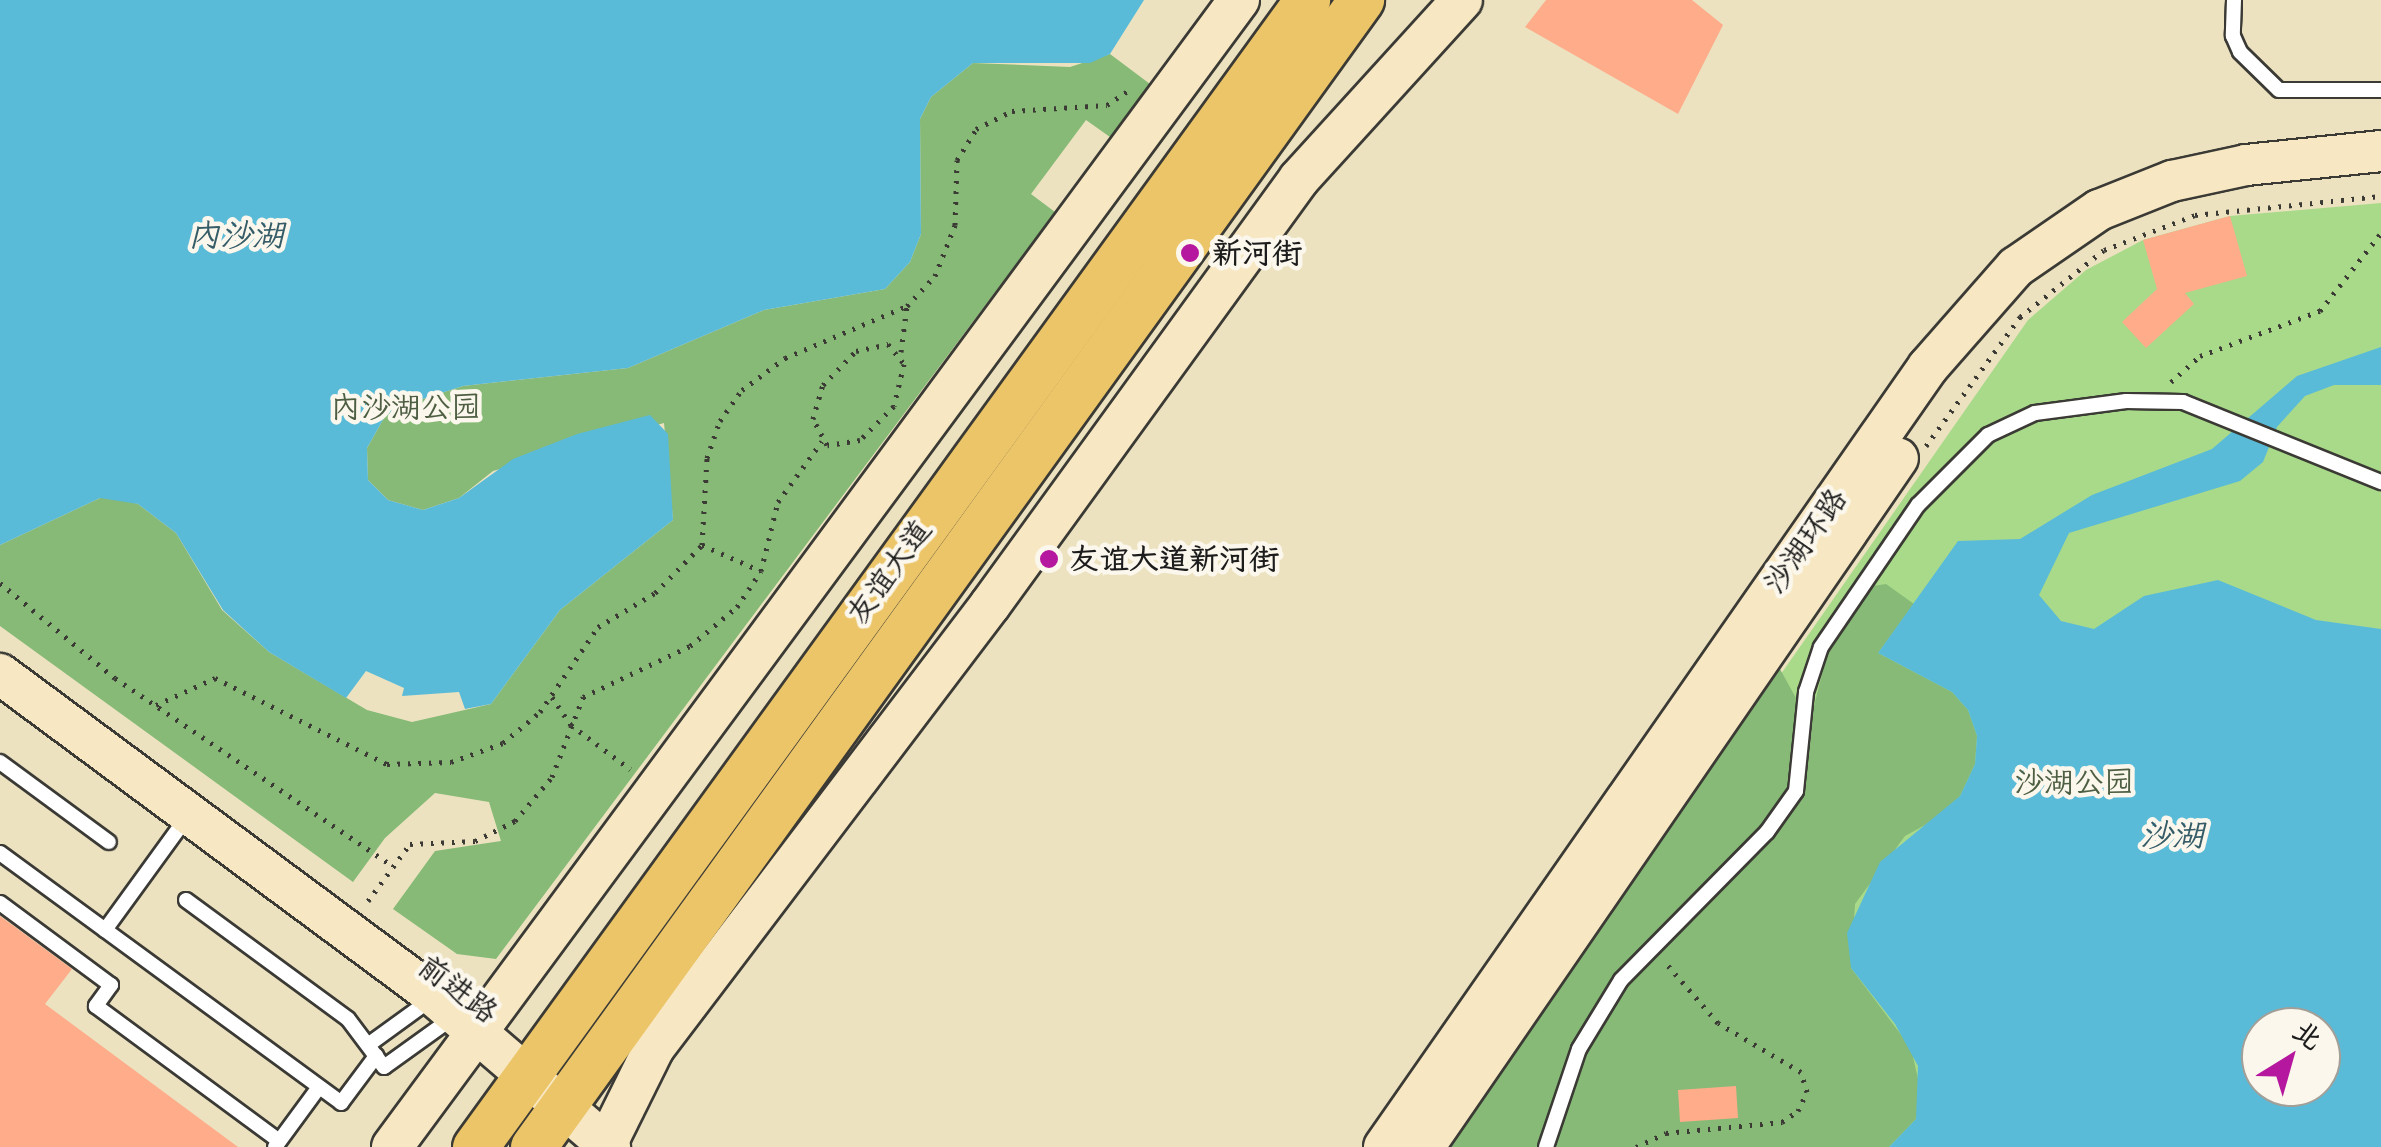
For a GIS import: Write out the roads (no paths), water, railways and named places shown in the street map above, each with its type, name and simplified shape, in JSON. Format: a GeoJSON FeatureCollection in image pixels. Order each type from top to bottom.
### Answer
{"type":"FeatureCollection","features":[{"type":"Feature","properties":{"kind":"main road","name":"友谊大道"},"geometry":{"type":"LineString","coordinates":[[475,1147],[1307,0]]}},
{"type":"Feature","properties":{"kind":"main road","name":"友谊大道"},"geometry":{"type":"LineString","coordinates":[[532,1147],[1361,0]]}},
{"type":"Feature","properties":{"kind":"main road"},"geometry":{"type":"LineString","coordinates":[[1312,69],[1393,0]]}},
{"type":"Feature","properties":{"kind":"street"},"geometry":{"type":"LineString","coordinates":[[392,1147],[465,1015],[1239,0]]}},
{"type":"Feature","properties":{"kind":"street"},"geometry":{"type":"LineString","coordinates":[[615,1142],[654,1048],[990,605],[1299,178],[1462,0]]}},
{"type":"Feature","properties":{"kind":"street","name":"沙湖环路"},"geometry":{"type":"LineString","coordinates":[[1384,1147],[1928,367],[2016,267],[2099,210],[2172,181],[2246,165],[2381,152]]}},
{"type":"Feature","properties":{"kind":"street","name":"沙湖环路"},"geometry":{"type":"LineString","coordinates":[[1424,1147],[1982,336],[2029,285],[2088,240],[2172,204],[2381,178]]}},
{"type":"Feature","properties":{"kind":"street","name":"前进路"},"geometry":{"type":"LineString","coordinates":[[0,674],[534,1066],[615,1142]]}},
{"type":"Feature","properties":{"kind":"street","name":"前进路"},"geometry":{"type":"LineString","coordinates":[[256,859],[361,920],[465,1015]]}},
{"type":"Feature","properties":{"kind":"lane"},"geometry":{"type":"LineString","coordinates":[[2234,0],[2232,36],[2240,52],[2279,90],[2381,90]]}},
{"type":"Feature","properties":{"kind":"lane"},"geometry":{"type":"LineString","coordinates":[[1546,1147],[1594,1018],[1652,943],[1782,813],[1803,768],[1806,692],[1821,647],[1937,482],[1988,434],[2035,413],[2160,400],[2228,415],[2300,450],[2381,482]]}},
{"type":"Feature","properties":{"kind":"lane"},"geometry":{"type":"LineString","coordinates":[[0,762],[109,842]]}},
{"type":"Feature","properties":{"kind":"lane"},"geometry":{"type":"LineString","coordinates":[[105,930],[191,813]]}},
{"type":"Feature","properties":{"kind":"lane"},"geometry":{"type":"LineString","coordinates":[[0,853],[341,1103],[372,1050],[465,1015]]}},
{"type":"Feature","properties":{"kind":"lane"},"geometry":{"type":"LineString","coordinates":[[186,900],[348,1019],[384,1068],[465,1015]]}},
{"type":"Feature","properties":{"kind":"lane"},"geometry":{"type":"LineString","coordinates":[[0,903],[111,985],[96,1006],[277,1144],[319,1087]]}},
{"type":"Feature","properties":{"kind":"water","name":"内沙湖"},"geometry":{"type":"Polygon","coordinates":[[[0,0],[1144,0],[1110,54],[1090,63],[973,63],[931,97],[920,119],[921,234],[910,262],[885,289],[764,310],[628,368],[463,386],[395,408],[384,418],[367,448],[368,480],[388,500],[423,510],[459,498],[513,459],[577,434],[650,415],[668,434],[673,520],[560,610],[491,704],[465,709],[459,692],[402,696],[404,688],[366,671],[346,698],[269,652],[223,610],[176,533],[138,504],[100,498],[0,545],[0,0]]]}},
{"type":"Feature","properties":{"kind":"water","name":"沙湖"},"geometry":{"type":"Polygon","coordinates":[[[2381,347],[2381,385],[2334,385],[2305,396],[2277,427],[2263,462],[2240,481],[2069,533],[2039,595],[2061,621],[2094,629],[2144,596],[2218,580],[2316,620],[2381,629],[2381,1147],[1889,1147],[1916,1119],[1918,1066],[1895,1024],[1851,968],[1847,933],[1880,862],[1960,796],[1975,764],[1977,736],[1968,710],[1952,692],[1878,653],[1958,541],[2020,539],[2092,495],[2212,449],[2297,376],[2381,347]]]}},
{"type":"Feature","properties":{"kind":"place","name":"新河街"},"geometry":{"type":"Point","coordinates":[1190,253]}},
{"type":"Feature","properties":{"kind":"place","name":"友谊大道新河街"},"geometry":{"type":"Point","coordinates":[1049,559]}},
{"type":"Feature","properties":{"kind":"park label","name":"内沙湖公园"},"geometry":{"type":"Point","coordinates":[406,407]}},
{"type":"Feature","properties":{"kind":"park label","name":"沙湖公园"},"geometry":{"type":"Point","coordinates":[2074,782]}}]}
